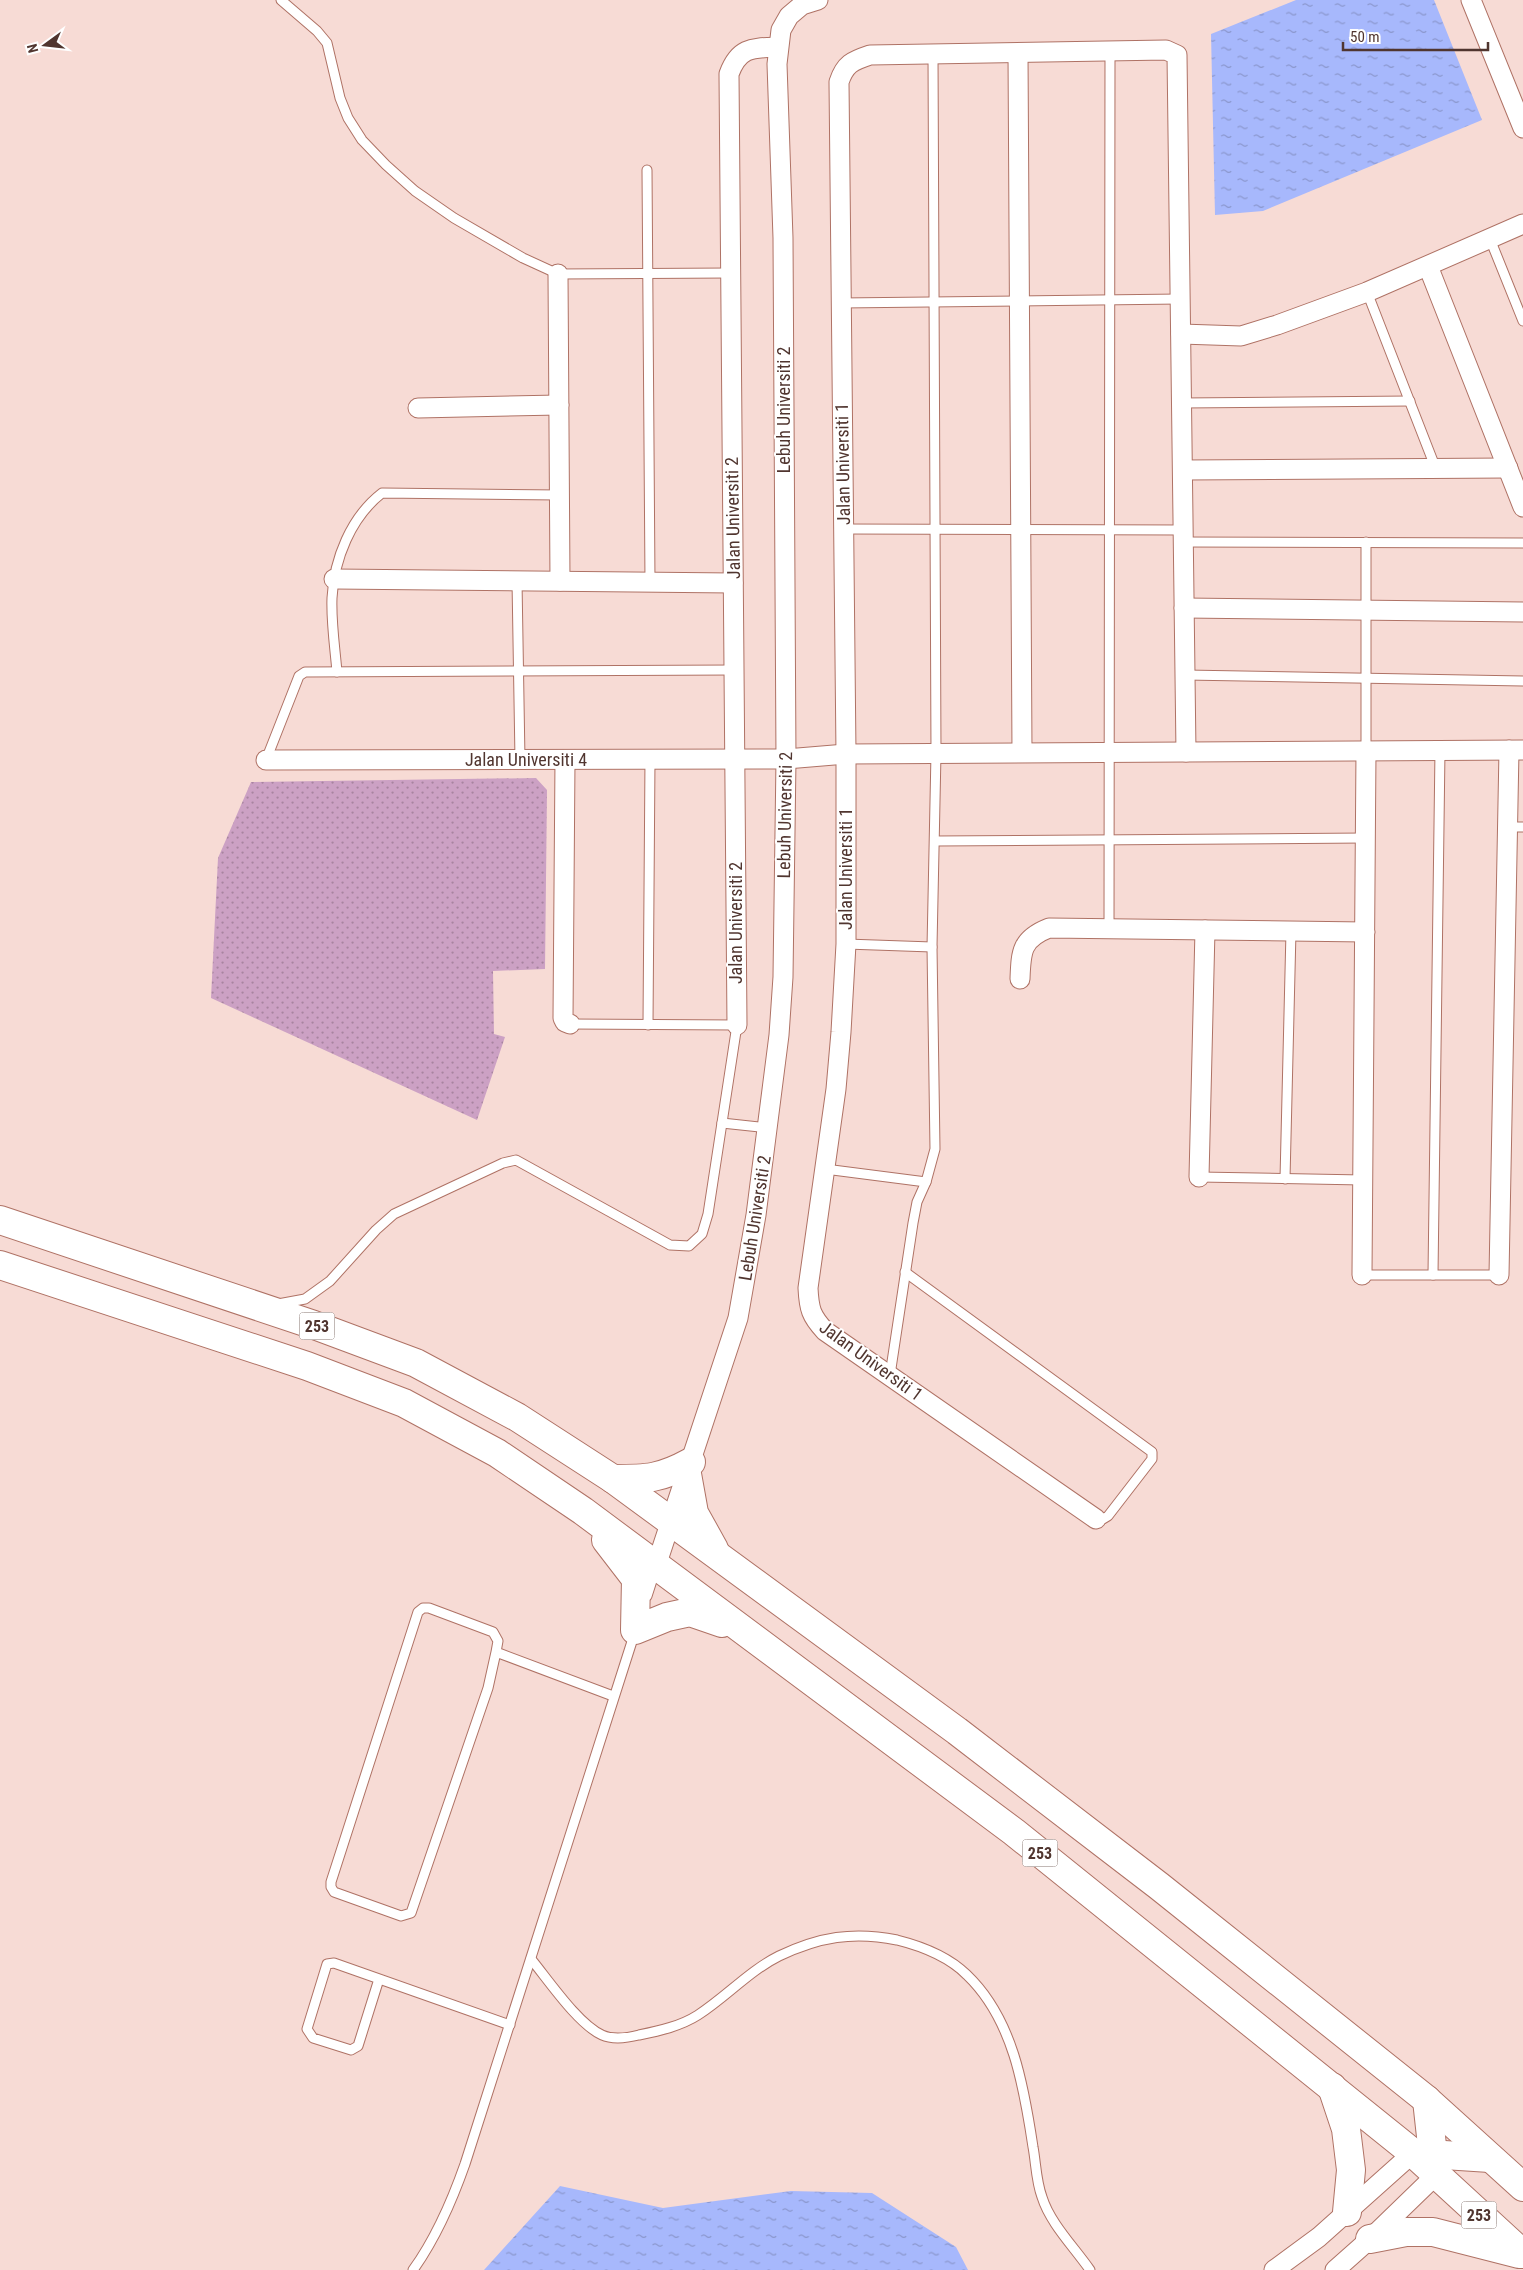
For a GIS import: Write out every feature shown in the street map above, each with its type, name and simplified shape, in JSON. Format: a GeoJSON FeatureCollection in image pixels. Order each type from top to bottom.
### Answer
{"type":"FeatureCollection","features":[{"type":"Feature","properties":{"kind":"main road","name":"253"},"geometry":{"type":"LineString","coordinates":[[0,1220],[261,1307],[416,1363],[517,1417],[613,1479],[949,1726],[1089,1832],[1427,2100],[1523,2187]]}},
{"type":"Feature","properties":{"kind":"main road","name":"253"},"geometry":{"type":"LineString","coordinates":[[0,1265],[307,1366],[404,1403],[497,1453],[583,1511],[1014,1832],[1427,2161],[1523,2254]]}},
{"type":"Feature","properties":{"kind":"main road"},"geometry":{"type":"LineString","coordinates":[[613,1479],[648,1479],[689,1468],[694,1513],[718,1556]]}},
{"type":"Feature","properties":{"kind":"main road"},"geometry":{"type":"LineString","coordinates":[[583,1511],[636,1579],[635,1630],[667,1617],[690,1612],[740,1629]]}},
{"type":"Feature","properties":{"kind":"main road"},"geometry":{"type":"LineString","coordinates":[[1332,2087],[1346,2130],[1351,2170],[1347,2212]]}},
{"type":"Feature","properties":{"kind":"main road"},"geometry":{"type":"LineString","coordinates":[[1427,2100],[1427,2161],[1490,2158]]}},
{"type":"Feature","properties":{"kind":"main road"},"geometry":{"type":"LineString","coordinates":[[1370,2240],[1406,2232],[1433,2232],[1523,2254]]}},
{"type":"Feature","properties":{"kind":"street","name":"Lebuh Universiti 2"},"geometry":{"type":"LineString","coordinates":[[656,1566],[738,1318],[769,1128],[783,977],[786,759],[784,308],[778,47],[781,30],[789,16],[802,5],[818,0]]}},
{"type":"Feature","properties":{"kind":"street"},"geometry":{"type":"LineString","coordinates":[[1471,0],[1523,128]]}},
{"type":"Feature","properties":{"kind":"street","name":"Jalan Universiti 2"},"geometry":{"type":"LineString","coordinates":[[736,1025],[729,74],[733,64],[744,51],[751,48],[778,47]]}},
{"type":"Feature","properties":{"kind":"street"},"geometry":{"type":"LineString","coordinates":[[934,54],[1166,50],[1178,55],[1186,752]]}},
{"type":"Feature","properties":{"kind":"street"},"geometry":{"type":"LineString","coordinates":[[1018,53],[1022,752]]}},
{"type":"Feature","properties":{"kind":"street","name":"Jalan Universiti 1"},"geometry":{"type":"LineString","coordinates":[[934,54],[870,55],[856,60],[843,69],[839,82],[846,754],[846,944],[841,1032],[825,1169],[808,1288],[808,1305],[814,1319],[825,1332],[890,1375],[1096,1519]]}},
{"type":"Feature","properties":{"kind":"street"},"geometry":{"type":"LineString","coordinates":[[1181,334],[1241,336],[1277,326],[1367,292],[1523,224]]}},
{"type":"Feature","properties":{"kind":"street"},"geometry":{"type":"LineString","coordinates":[[1428,266],[1523,507]]}},
{"type":"Feature","properties":{"kind":"street"},"geometry":{"type":"LineString","coordinates":[[558,274],[560,581]]}},
{"type":"Feature","properties":{"kind":"street"},"geometry":{"type":"LineString","coordinates":[[418,408],[559,405]]}},
{"type":"Feature","properties":{"kind":"street"},"geometry":{"type":"LineString","coordinates":[[1183,470],[1508,468]]}},
{"type":"Feature","properties":{"kind":"street"},"geometry":{"type":"LineString","coordinates":[[334,579],[733,583]]}},
{"type":"Feature","properties":{"kind":"street"},"geometry":{"type":"LineString","coordinates":[[1184,608],[1523,612]]}},
{"type":"Feature","properties":{"kind":"street"},"geometry":{"type":"LineString","coordinates":[[1499,1275],[1515,894],[1516,750]]}},
{"type":"Feature","properties":{"kind":"street","name":"Jalan Universiti 4"},"geometry":{"type":"LineString","coordinates":[[266,760],[786,759],[846,754],[1516,750]]}},
{"type":"Feature","properties":{"kind":"street"},"geometry":{"type":"LineString","coordinates":[[1362,1275],[1366,751]]}},
{"type":"Feature","properties":{"kind":"street"},"geometry":{"type":"LineString","coordinates":[[565,760],[563,1018],[570,1024]]}},
{"type":"Feature","properties":{"kind":"street"},"geometry":{"type":"LineString","coordinates":[[1020,979],[1021,957],[1025,943],[1037,932],[1049,928],[1365,932]]}},
{"type":"Feature","properties":{"kind":"street"},"geometry":{"type":"LineString","coordinates":[[1199,1177],[1205,930]]}},
{"type":"Feature","properties":{"kind":"street"},"geometry":{"type":"LineString","coordinates":[[1274,2270],[1319,2237],[1347,2212],[1427,2161]]}},
{"type":"Feature","properties":{"kind":"street"},"geometry":{"type":"LineString","coordinates":[[1334,2270],[1370,2240],[1427,2161]]}},
{"type":"Feature","properties":{"kind":"lane"},"geometry":{"type":"LineString","coordinates":[[281,0],[317,31],[327,43],[340,98],[348,118],[362,140],[386,166],[415,191],[454,218],[523,258],[558,274],[730,273]]}},
{"type":"Feature","properties":{"kind":"lane"},"geometry":{"type":"LineString","coordinates":[[1109,928],[1110,51]]}},
{"type":"Feature","properties":{"kind":"lane"},"geometry":{"type":"LineString","coordinates":[[890,1375],[917,1202],[926,1182],[935,1149],[932,947],[936,753],[934,54]]}},
{"type":"Feature","properties":{"kind":"lane"},"geometry":{"type":"LineString","coordinates":[[647,170],[650,582]]}},
{"type":"Feature","properties":{"kind":"lane"},"geometry":{"type":"LineString","coordinates":[[1490,239],[1523,321]]}},
{"type":"Feature","properties":{"kind":"lane"},"geometry":{"type":"LineString","coordinates":[[1367,292],[1436,469]]}},
{"type":"Feature","properties":{"kind":"lane"},"geometry":{"type":"LineString","coordinates":[[841,304],[1180,299]]}},
{"type":"Feature","properties":{"kind":"lane"},"geometry":{"type":"LineString","coordinates":[[1182,403],[1410,401]]}},
{"type":"Feature","properties":{"kind":"lane"},"geometry":{"type":"LineString","coordinates":[[337,672],[332,600],[334,579],[345,539],[369,503],[382,493],[560,495]]}},
{"type":"Feature","properties":{"kind":"lane"},"geometry":{"type":"LineString","coordinates":[[844,529],[1110,530],[1183,536],[1366,542],[1523,542]]}},
{"type":"Feature","properties":{"kind":"lane"},"geometry":{"type":"LineString","coordinates":[[1366,542],[1366,751]]}},
{"type":"Feature","properties":{"kind":"lane"},"geometry":{"type":"LineString","coordinates":[[517,581],[520,760]]}},
{"type":"Feature","properties":{"kind":"lane"},"geometry":{"type":"LineString","coordinates":[[266,760],[299,676],[305,672],[734,670]]}},
{"type":"Feature","properties":{"kind":"lane"},"geometry":{"type":"LineString","coordinates":[[1185,675],[1523,681]]}},
{"type":"Feature","properties":{"kind":"lane"},"geometry":{"type":"LineString","coordinates":[[1433,1275],[1440,750]]}},
{"type":"Feature","properties":{"kind":"lane"},"geometry":{"type":"LineString","coordinates":[[648,1025],[650,759]]}},
{"type":"Feature","properties":{"kind":"lane"},"geometry":{"type":"LineString","coordinates":[[935,841],[1366,838]]}},
{"type":"Feature","properties":{"kind":"lane"},"geometry":{"type":"LineString","coordinates":[[1286,1179],[1291,931]]}},
{"type":"Feature","properties":{"kind":"lane"},"geometry":{"type":"LineString","coordinates":[[846,944],[932,947]]}},
{"type":"Feature","properties":{"kind":"lane"},"geometry":{"type":"LineString","coordinates":[[261,1307],[305,1299],[330,1281],[376,1230],[394,1214],[503,1164],[516,1160],[670,1245],[689,1246],[702,1234],[708,1214],[736,1025],[570,1024]]}},
{"type":"Feature","properties":{"kind":"lane"},"geometry":{"type":"LineString","coordinates":[[722,1123],[769,1128]]}},
{"type":"Feature","properties":{"kind":"lane"},"geometry":{"type":"LineString","coordinates":[[825,1169],[926,1182]]}},
{"type":"Feature","properties":{"kind":"lane"},"geometry":{"type":"LineString","coordinates":[[1199,1177],[1363,1180]]}},
{"type":"Feature","properties":{"kind":"lane"},"geometry":{"type":"LineString","coordinates":[[905,1272],[1152,1452],[1152,1459],[1108,1516],[1096,1519]]}},
{"type":"Feature","properties":{"kind":"lane"},"geometry":{"type":"LineString","coordinates":[[1362,1275],[1499,1275]]}},
{"type":"Feature","properties":{"kind":"lane"},"geometry":{"type":"LineString","coordinates":[[413,2270],[424,2255],[452,2200],[510,2025],[613,1696],[656,1566]]}},
{"type":"Feature","properties":{"kind":"lane"},"geometry":{"type":"LineString","coordinates":[[429,1608],[493,1632],[498,1641],[496,1652],[488,1688],[411,1913],[401,1916],[334,1892],[331,1882],[418,1612],[429,1608]]}},
{"type":"Feature","properties":{"kind":"lane"},"geometry":{"type":"LineString","coordinates":[[496,1652],[613,1696]]}},
{"type":"Feature","properties":{"kind":"lane"},"geometry":{"type":"LineString","coordinates":[[531,1959],[588,2028],[604,2036],[625,2038],[673,2027],[697,2016],[777,1957],[821,1940],[847,1935],[877,1936],[916,1944],[940,1957],[966,1973],[990,2000],[1006,2030],[1027,2111],[1042,2197],[1049,2214],[1090,2270]]}},
{"type":"Feature","properties":{"kind":"lane"},"geometry":{"type":"LineString","coordinates":[[379,1979],[358,2046],[355,2049],[351,2050],[313,2038],[309,2034],[307,2029],[327,1964],[334,1963],[510,2025]]}},
{"type":"Feature","properties":{"kind":"shaded area"},"geometry":{"type":"Polygon","coordinates":[[[536,778],[547,790],[545,969],[493,971],[494,1034],[505,1037],[477,1120],[211,998],[218,858],[251,782],[536,778]]]}},
{"type":"Feature","properties":{"kind":"water"},"geometry":{"type":"Polygon","coordinates":[[[1296,0],[1434,0],[1482,120],[1263,211],[1215,215],[1211,34],[1296,0]]]}},
{"type":"Feature","properties":{"kind":"water"},"geometry":{"type":"Polygon","coordinates":[[[560,2186],[663,2208],[791,2191],[872,2193],[956,2247],[968,2270],[484,2270],[560,2186]]]}}]}
